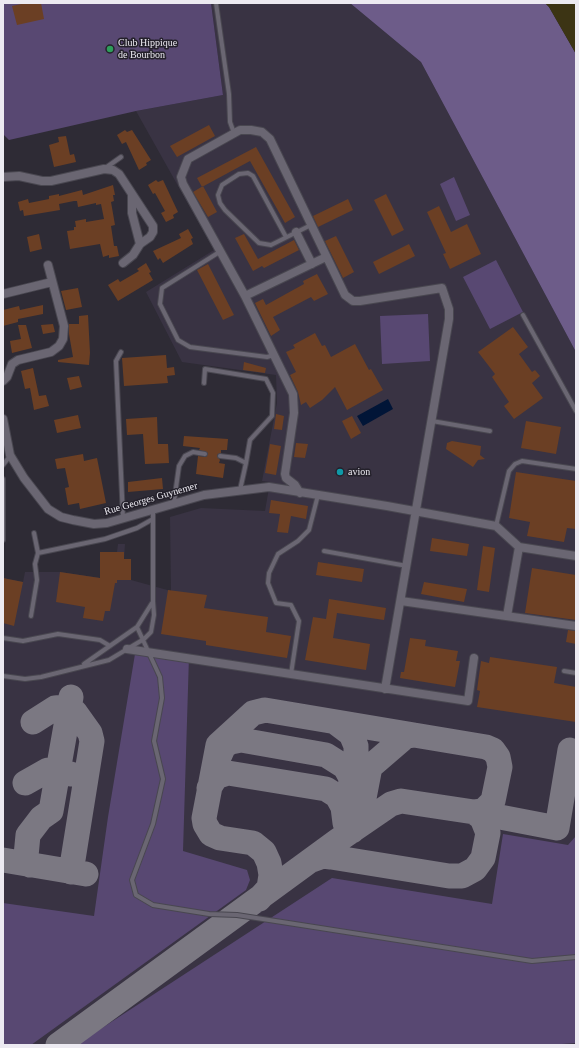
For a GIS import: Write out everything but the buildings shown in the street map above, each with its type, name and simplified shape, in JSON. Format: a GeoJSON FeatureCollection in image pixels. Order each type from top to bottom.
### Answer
{"type":"FeatureCollection","features":[{"type":"Feature","properties":{"kind":"street"},"geometry":{"type":"LineString","coordinates":[[300,492],[295,485],[286,478],[285,474],[294,413],[293,394],[245,296],[183,184],[181,177],[188,160],[240,130],[262,132],[270,139],[345,295],[352,301],[442,288],[449,309],[449,319],[432,421],[385,689]]}},
{"type":"Feature","properties":{"kind":"street"},"geometry":{"type":"LineString","coordinates":[[3,177],[19,176],[42,182],[104,169],[113,170],[119,174],[153,226],[153,232],[150,237],[140,244],[133,255],[123,263]]}},
{"type":"Feature","properties":{"kind":"street"},"geometry":{"type":"LineString","coordinates":[[132,195],[132,213],[140,244]]}},
{"type":"Feature","properties":{"kind":"street"},"geometry":{"type":"LineString","coordinates":[[296,232],[312,264]]}},
{"type":"Feature","properties":{"kind":"street"},"geometry":{"type":"LineString","coordinates":[[245,296],[326,257]]}},
{"type":"Feature","properties":{"kind":"street"},"geometry":{"type":"LineString","coordinates":[[3,381],[7,377],[12,364],[18,360],[51,352],[59,346],[63,339],[64,326],[48,265]]}},
{"type":"Feature","properties":{"kind":"street"},"geometry":{"type":"LineString","coordinates":[[3,294],[52,282]]}},
{"type":"Feature","properties":{"kind":"street","name":"Rue Georges Guynemer"},"geometry":{"type":"LineString","coordinates":[[3,419],[10,455],[24,478],[48,509],[60,517],[94,524],[107,523],[174,502],[204,495],[269,487],[496,526]]}},
{"type":"Feature","properties":{"kind":"street"},"geometry":{"type":"LineString","coordinates":[[496,526],[519,547],[576,556]]}},
{"type":"Feature","properties":{"kind":"street"},"geometry":{"type":"LineString","coordinates":[[507,616],[519,547]]}},
{"type":"Feature","properties":{"kind":"street"},"geometry":{"type":"LineString","coordinates":[[401,601],[576,626]]}},
{"type":"Feature","properties":{"kind":"street"},"geometry":{"type":"LineString","coordinates":[[127,649],[468,701],[474,658]]}},
{"type":"Feature","properties":{"kind":"lane"},"geometry":{"type":"LineString","coordinates":[[216,3],[229,94],[230,122],[234,133]]}},
{"type":"Feature","properties":{"kind":"lane"},"geometry":{"type":"LineString","coordinates":[[104,169],[121,157]]}},
{"type":"Feature","properties":{"kind":"lane"},"geometry":{"type":"LineString","coordinates":[[286,237],[253,176],[248,173],[239,174],[222,186],[218,195],[220,203],[225,210],[259,243],[271,245],[311,224]]}},
{"type":"Feature","properties":{"kind":"lane"},"geometry":{"type":"LineString","coordinates":[[221,251],[162,288],[160,304],[178,340],[190,347],[267,357],[274,355]]}},
{"type":"Feature","properties":{"kind":"lane"},"geometry":{"type":"LineString","coordinates":[[523,315],[576,411]]}},
{"type":"Feature","properties":{"kind":"lane"},"geometry":{"type":"LineString","coordinates":[[121,352],[116,361],[123,519]]}},
{"type":"Feature","properties":{"kind":"lane"},"geometry":{"type":"LineString","coordinates":[[204,383],[205,369],[266,379],[273,392],[272,416],[250,440],[240,490]]}},
{"type":"Feature","properties":{"kind":"lane"},"geometry":{"type":"LineString","coordinates":[[432,421],[490,431]]}},
{"type":"Feature","properties":{"kind":"lane"},"geometry":{"type":"LineString","coordinates":[[174,502],[179,466],[185,456],[193,452],[205,454]]}},
{"type":"Feature","properties":{"kind":"lane"},"geometry":{"type":"LineString","coordinates":[[3,465],[10,455]]}},
{"type":"Feature","properties":{"kind":"lane"},"geometry":{"type":"LineString","coordinates":[[220,456],[236,458],[246,464]]}},
{"type":"Feature","properties":{"kind":"lane"},"geometry":{"type":"LineString","coordinates":[[496,526],[509,471],[515,464],[522,461],[576,469]]}},
{"type":"Feature","properties":{"kind":"lane"},"geometry":{"type":"LineString","coordinates":[[3,479],[3,540]]}},
{"type":"Feature","properties":{"kind":"lane"},"geometry":{"type":"LineString","coordinates":[[291,674],[299,621],[291,605],[276,603],[268,583],[269,573],[278,554],[298,541],[309,530],[318,495]]}},
{"type":"Feature","properties":{"kind":"lane"},"geometry":{"type":"LineString","coordinates":[[3,676],[25,679],[41,677],[109,660],[143,640],[151,632],[154,615],[153,509]]}},
{"type":"Feature","properties":{"kind":"lane"},"geometry":{"type":"LineString","coordinates":[[38,553],[105,539],[137,528],[153,520]]}},
{"type":"Feature","properties":{"kind":"lane"},"geometry":{"type":"LineString","coordinates":[[31,616],[36,580],[35,564],[38,553],[34,533]]}},
{"type":"Feature","properties":{"kind":"lane"},"geometry":{"type":"LineString","coordinates":[[324,551],[407,566]]}},
{"type":"Feature","properties":{"kind":"lane"},"geometry":{"type":"LineString","coordinates":[[82,666],[137,628],[149,611],[153,601]]}},
{"type":"Feature","properties":{"kind":"lane"},"geometry":{"type":"LineString","coordinates":[[137,628],[160,677],[162,698],[154,741],[162,779],[153,824],[132,880],[136,895],[153,905],[209,914],[237,915],[532,961],[576,957]]}},
{"type":"Feature","properties":{"kind":"lane"},"geometry":{"type":"LineString","coordinates":[[3,638],[23,641],[58,634],[100,640],[110,646]]}},
{"type":"Feature","properties":{"kind":"lane"},"geometry":{"type":"LineString","coordinates":[[564,671],[576,673]]}},
{"type":"Feature","properties":{"kind":"shaded area","name":"Club Hippique de Bourbon"},"geometry":{"type":"Polygon","coordinates":[[[3,3],[211,3],[223,95],[136,111],[9,140],[3,134],[3,3]]]}},
{"type":"Feature","properties":{"kind":"shaded area"},"geometry":{"type":"Polygon","coordinates":[[[211,3],[350,3],[421,62],[576,352],[576,1045],[3,1045],[3,578],[23,582],[25,572],[60,572],[100,578],[100,552],[117,552],[118,544],[125,544],[124,559],[131,559],[131,580],[171,591],[170,517],[201,508],[265,511],[270,482],[262,481],[277,403],[276,375],[182,362],[146,292],[214,250],[136,111],[223,95],[211,3]]]}},
{"type":"Feature","properties":{"kind":"shaded area"},"geometry":{"type":"Polygon","coordinates":[[[350,3],[545,3],[549,7],[576,54],[576,352],[421,62],[350,3]]]}},
{"type":"Feature","properties":{"kind":"shaded area"},"geometry":{"type":"Polygon","coordinates":[[[454,177],[470,215],[456,221],[440,184],[454,177]]]}},
{"type":"Feature","properties":{"kind":"shaded area"},"geometry":{"type":"Polygon","coordinates":[[[496,260],[523,312],[490,329],[463,277],[496,260]]]}},
{"type":"Feature","properties":{"kind":"shaded area"},"geometry":{"type":"Polygon","coordinates":[[[428,314],[430,361],[382,364],[380,316],[428,314]]]}},
{"type":"Feature","properties":{"kind":"shaded area"},"geometry":{"type":"Polygon","coordinates":[[[135,654],[189,656],[183,851],[247,870],[250,880],[246,890],[31,1045],[3,1045],[3,903],[94,916],[108,817],[135,654]]]}},
{"type":"Feature","properties":{"kind":"shaded area"},"geometry":{"type":"Polygon","coordinates":[[[503,834],[568,845],[576,836],[576,1043],[548,1045],[76,1045],[332,878],[492,904],[503,834]]]}},
{"type":"Feature","properties":{"kind":"sand"},"geometry":{"type":"Polygon","coordinates":[[[545,3],[576,3],[576,54],[549,7],[545,3]]]}},
{"type":"Feature","properties":{"kind":"water"},"geometry":{"type":"Polygon","coordinates":[[[388,399],[393,409],[363,426],[357,416],[388,399]]]}},
{"type":"Feature","properties":{"kind":"taxiway"},"geometry":{"type":"LineString","coordinates":[[30,865],[26,856],[28,835],[41,818],[51,811],[71,697]]}},
{"type":"Feature","properties":{"kind":"taxiway"},"geometry":{"type":"LineString","coordinates":[[33,722],[55,708],[65,707],[75,712],[90,733],[92,741],[71,872]]}},
{"type":"Feature","properties":{"kind":"taxiway"},"geometry":{"type":"LineString","coordinates":[[259,899],[269,888],[271,875],[269,863],[264,852],[253,843],[220,838],[211,834],[205,824],[204,818],[218,745],[253,713],[265,710],[414,735]]}},
{"type":"Feature","properties":{"kind":"taxiway"},"geometry":{"type":"LineString","coordinates":[[335,722],[351,734],[356,746],[356,757],[351,787]]}},
{"type":"Feature","properties":{"kind":"taxiway"},"geometry":{"type":"LineString","coordinates":[[352,831],[360,819],[370,767],[406,736],[414,735],[486,747],[493,750],[498,757],[500,767],[493,801],[483,811],[474,812]]}},
{"type":"Feature","properties":{"kind":"taxiway"},"geometry":{"type":"LineString","coordinates":[[220,755],[224,746],[231,742],[241,740],[326,755],[345,767],[351,778],[350,793]]}},
{"type":"Feature","properties":{"kind":"taxiway"},"geometry":{"type":"LineString","coordinates":[[474,812],[557,828],[570,750]]}},
{"type":"Feature","properties":{"kind":"taxiway"},"geometry":{"type":"LineString","coordinates":[[25,783],[48,770],[71,774]]}},
{"type":"Feature","properties":{"kind":"taxiway"},"geometry":{"type":"LineString","coordinates":[[209,788],[216,777],[228,773],[326,789],[337,796],[343,807],[345,823]]}},
{"type":"Feature","properties":{"kind":"taxiway"},"geometry":{"type":"LineString","coordinates":[[58,1045],[337,841],[391,804],[401,801],[474,812],[482,818],[488,833],[483,858],[475,869],[462,876],[449,876],[323,856],[312,860]]}},
{"type":"Feature","properties":{"kind":"taxiway"},"geometry":{"type":"LineString","coordinates":[[3,860],[86,874]]}},
{"type":"Feature","properties":{"kind":"place","name":"Club Hippique de Bourbon"},"geometry":{"type":"Point","coordinates":[110,49]}},
{"type":"Feature","properties":{"kind":"place","name":"avion"},"geometry":{"type":"Point","coordinates":[340,472]}}]}
